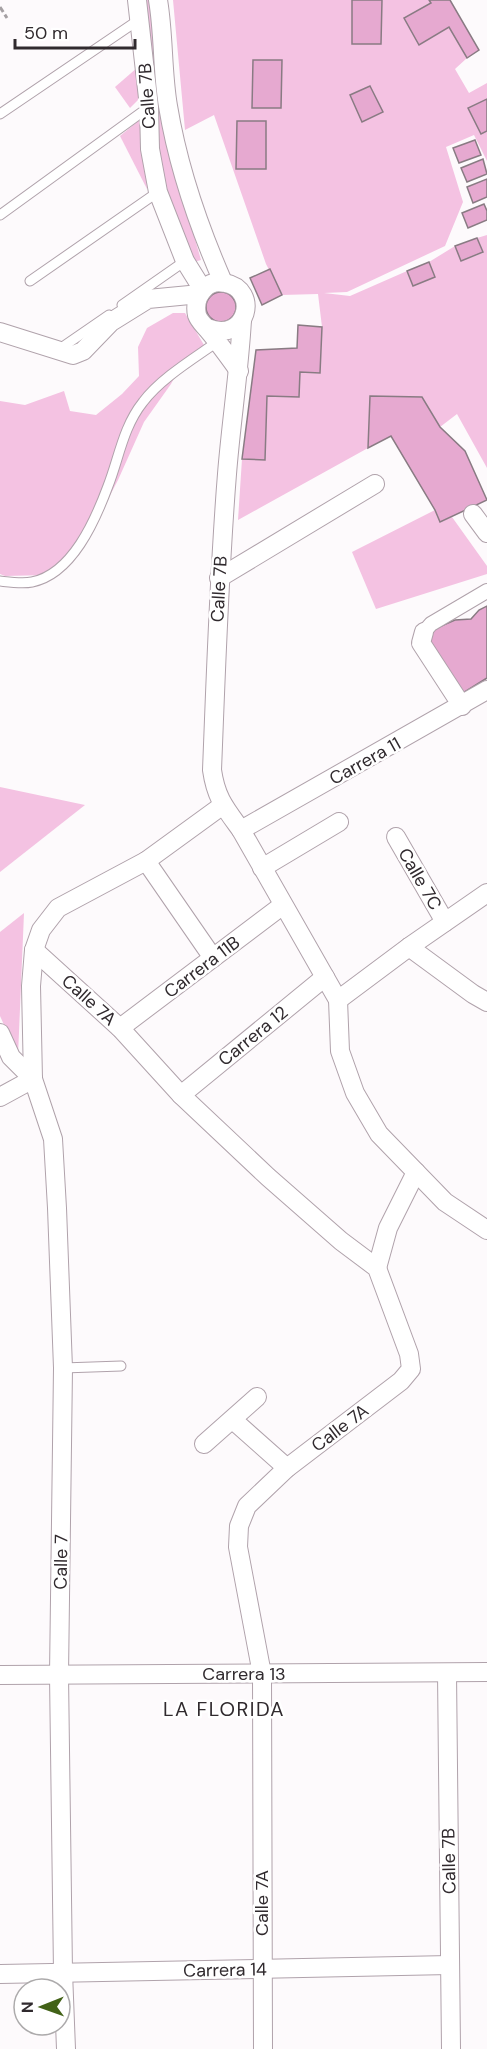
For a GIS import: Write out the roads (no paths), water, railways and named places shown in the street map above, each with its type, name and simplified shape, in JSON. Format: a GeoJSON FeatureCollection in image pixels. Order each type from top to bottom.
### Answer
{"type":"FeatureCollection","features":[{"type":"Feature","properties":{"kind":"street","name":"Calle 7B"},"geometry":{"type":"LineString","coordinates":[[137,0],[149,107],[150,149],[158,192],[185,261],[201,292]]}},
{"type":"Feature","properties":{"kind":"street","name":"Calle 7B"},"geometry":{"type":"LineString","coordinates":[[158,0],[168,104],[185,182],[222,282]]}},
{"type":"Feature","properties":{"kind":"street"},"geometry":{"type":"LineString","coordinates":[[0,332],[73,355],[83,351],[111,322],[148,299],[201,292],[212,284],[222,282],[238,288],[243,295],[246,312],[236,328],[212,335]]}},
{"type":"Feature","properties":{"kind":"street"},"geometry":{"type":"LineString","coordinates":[[201,292],[196,312],[239,370]]}},
{"type":"Feature","properties":{"kind":"street","name":"Calle 7B"},"geometry":{"type":"LineString","coordinates":[[242,320],[219,579],[212,770],[215,788],[223,806],[241,830],[338,1000]]}},
{"type":"Feature","properties":{"kind":"street"},"geometry":{"type":"LineString","coordinates":[[219,579],[375,484]]}},
{"type":"Feature","properties":{"kind":"street"},"geometry":{"type":"LineString","coordinates":[[473,514],[487,533]]}},
{"type":"Feature","properties":{"kind":"street"},"geometry":{"type":"LineString","coordinates":[[462,706],[421,643],[424,633],[431,624],[487,591]]}},
{"type":"Feature","properties":{"kind":"street","name":"Carrera 11"},"geometry":{"type":"LineString","coordinates":[[241,830],[487,690]]}},
{"type":"Feature","properties":{"kind":"street"},"geometry":{"type":"LineString","coordinates":[[33,1079],[31,986],[34,950],[40,930],[58,908],[146,861],[223,806]]}},
{"type":"Feature","properties":{"kind":"street"},"geometry":{"type":"LineString","coordinates":[[262,868],[339,822]]}},
{"type":"Feature","properties":{"kind":"street","name":"Calle 7C"},"geometry":{"type":"LineString","coordinates":[[396,837],[445,922]]}},
{"type":"Feature","properties":{"kind":"street"},"geometry":{"type":"LineString","coordinates":[[146,861],[213,958]]}},
{"type":"Feature","properties":{"kind":"street"},"geometry":{"type":"LineString","coordinates":[[486,1227],[445,1202],[379,1134],[355,1093],[340,1051],[338,1000],[487,893]]}},
{"type":"Feature","properties":{"kind":"street","name":"Carrera 11B"},"geometry":{"type":"LineString","coordinates":[[120,1028],[283,905]]}},
{"type":"Feature","properties":{"kind":"street"},"geometry":{"type":"LineString","coordinates":[[409,947],[487,1002]]}},
{"type":"Feature","properties":{"kind":"street","name":"Calle 7A"},"geometry":{"type":"LineString","coordinates":[[34,950],[120,1028],[182,1095],[276,1184],[341,1241],[377,1268],[409,1354],[411,1369],[401,1381],[287,1468],[247,1506],[239,1526],[238,1547],[262,1674],[263,2049]]}},
{"type":"Feature","properties":{"kind":"street","name":"Carrera 12"},"geometry":{"type":"LineString","coordinates":[[182,1095],[325,977]]}},
{"type":"Feature","properties":{"kind":"street"},"geometry":{"type":"LineString","coordinates":[[0,1033],[11,1057],[33,1079]]}},
{"type":"Feature","properties":{"kind":"street"},"geometry":{"type":"LineString","coordinates":[[0,1097],[33,1079]]}},
{"type":"Feature","properties":{"kind":"street","name":"Calle 7"},"geometry":{"type":"LineString","coordinates":[[33,1079],[53,1139],[63,1368],[59,1675],[66,2049]]}},
{"type":"Feature","properties":{"kind":"street"},"geometry":{"type":"LineString","coordinates":[[377,1268],[388,1228],[416,1172]]}},
{"type":"Feature","properties":{"kind":"street"},"geometry":{"type":"LineString","coordinates":[[204,1444],[257,1397]]}},
{"type":"Feature","properties":{"kind":"street"},"geometry":{"type":"LineString","coordinates":[[233,1420],[287,1468]]}},
{"type":"Feature","properties":{"kind":"street","name":"Carrera 13"},"geometry":{"type":"LineString","coordinates":[[0,1675],[487,1672]]}},
{"type":"Feature","properties":{"kind":"street","name":"Calle 7B"},"geometry":{"type":"LineString","coordinates":[[447,1673],[451,2049]]}},
{"type":"Feature","properties":{"kind":"street","name":"Carrera 14"},"geometry":{"type":"LineString","coordinates":[[0,1974],[450,1965]]}},
{"type":"Feature","properties":{"kind":"street"},"geometry":{"type":"LineString","coordinates":[[451,2030],[467,2049]]}},
{"type":"Feature","properties":{"kind":"lane"},"geometry":{"type":"LineString","coordinates":[[0,114],[140,19]]}},
{"type":"Feature","properties":{"kind":"lane"},"geometry":{"type":"LineString","coordinates":[[0,216],[149,107]]}},
{"type":"Feature","properties":{"kind":"lane"},"geometry":{"type":"LineString","coordinates":[[30,281],[158,192]]}},
{"type":"Feature","properties":{"kind":"lane"},"geometry":{"type":"LineString","coordinates":[[64,346],[185,261]]}},
{"type":"Feature","properties":{"kind":"lane"},"geometry":{"type":"LineString","coordinates":[[0,581],[32,582],[54,573],[72,555],[83,541],[108,486],[128,426],[143,402],[212,335]]}},
{"type":"Feature","properties":{"kind":"lane"},"geometry":{"type":"LineString","coordinates":[[63,1368],[122,1366]]}},
{"type":"Feature","properties":{"kind":"district","name":"LA FLORIDA"},"geometry":{"type":"Point","coordinates":[224,1709]}}]}
